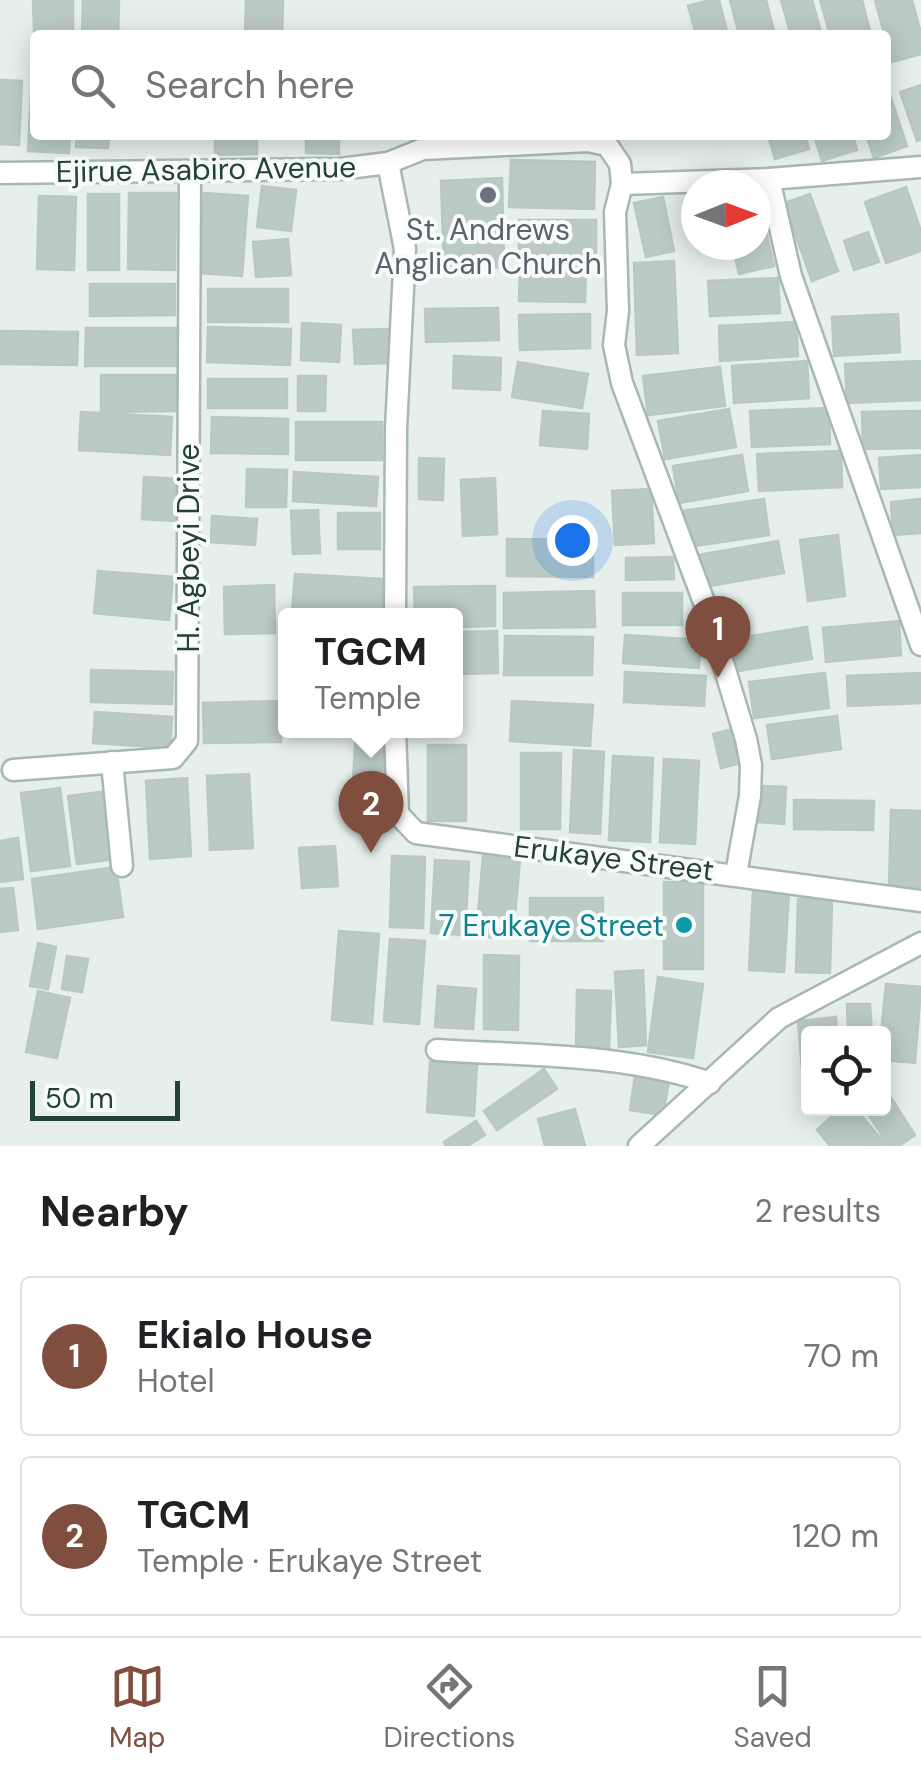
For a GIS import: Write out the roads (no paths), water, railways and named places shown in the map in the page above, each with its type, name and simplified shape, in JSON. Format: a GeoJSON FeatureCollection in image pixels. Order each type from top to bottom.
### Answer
{"type":"FeatureCollection","features":[{"type":"Feature","properties":{"kind":"street","name":"Ejirue Asabiro Avenue"},"geometry":{"type":"LineString","coordinates":[[0,173],[340,169],[388,163],[424,149],[588,141],[607,145],[620,164],[622,184]]}},
{"type":"Feature","properties":{"kind":"street"},"geometry":{"type":"LineString","coordinates":[[388,163],[404,249],[396,429],[396,608]]}},
{"type":"Feature","properties":{"kind":"street"},"geometry":{"type":"LineString","coordinates":[[771,179],[921,167]]}},
{"type":"Feature","properties":{"kind":"street","name":"H. Agbeyi Drive"},"geometry":{"type":"LineString","coordinates":[[13,770],[172,758],[187,740],[190,173]]}},
{"type":"Feature","properties":{"kind":"street"},"geometry":{"type":"LineString","coordinates":[[681,182],[622,184],[615,212],[618,311],[614,346],[622,383],[706,610],[746,739],[751,765],[750,796],[736,874]]}},
{"type":"Feature","properties":{"kind":"street"},"geometry":{"type":"LineString","coordinates":[[771,188],[791,276],[921,645]]}},
{"type":"Feature","properties":{"kind":"street","name":"Erukaye Street"},"geometry":{"type":"LineString","coordinates":[[394,738],[398,814],[416,833],[921,901]]}},
{"type":"Feature","properties":{"kind":"street"},"geometry":{"type":"LineString","coordinates":[[112,762],[122,866]]}},
{"type":"Feature","properties":{"kind":"street"},"geometry":{"type":"LineString","coordinates":[[639,1146],[779,1018],[921,942]]}},
{"type":"Feature","properties":{"kind":"street"},"geometry":{"type":"LineString","coordinates":[[437,1050],[603,1062],[676,1071],[710,1082]]}},
{"type":"Feature","properties":{"kind":"place","name":"St. Andrews Anglican Church"},"geometry":{"type":"Point","coordinates":[488,195]}},
{"type":"Feature","properties":{"kind":"place","name":"Ekialo House"},"geometry":{"type":"Point","coordinates":[718,678]}},
{"type":"Feature","properties":{"kind":"place","name":"TGCM"},"geometry":{"type":"Point","coordinates":[371,853]}},
{"type":"Feature","properties":{"kind":"place","name":"7 Erukaye Street"},"geometry":{"type":"Point","coordinates":[684,925]}}]}
